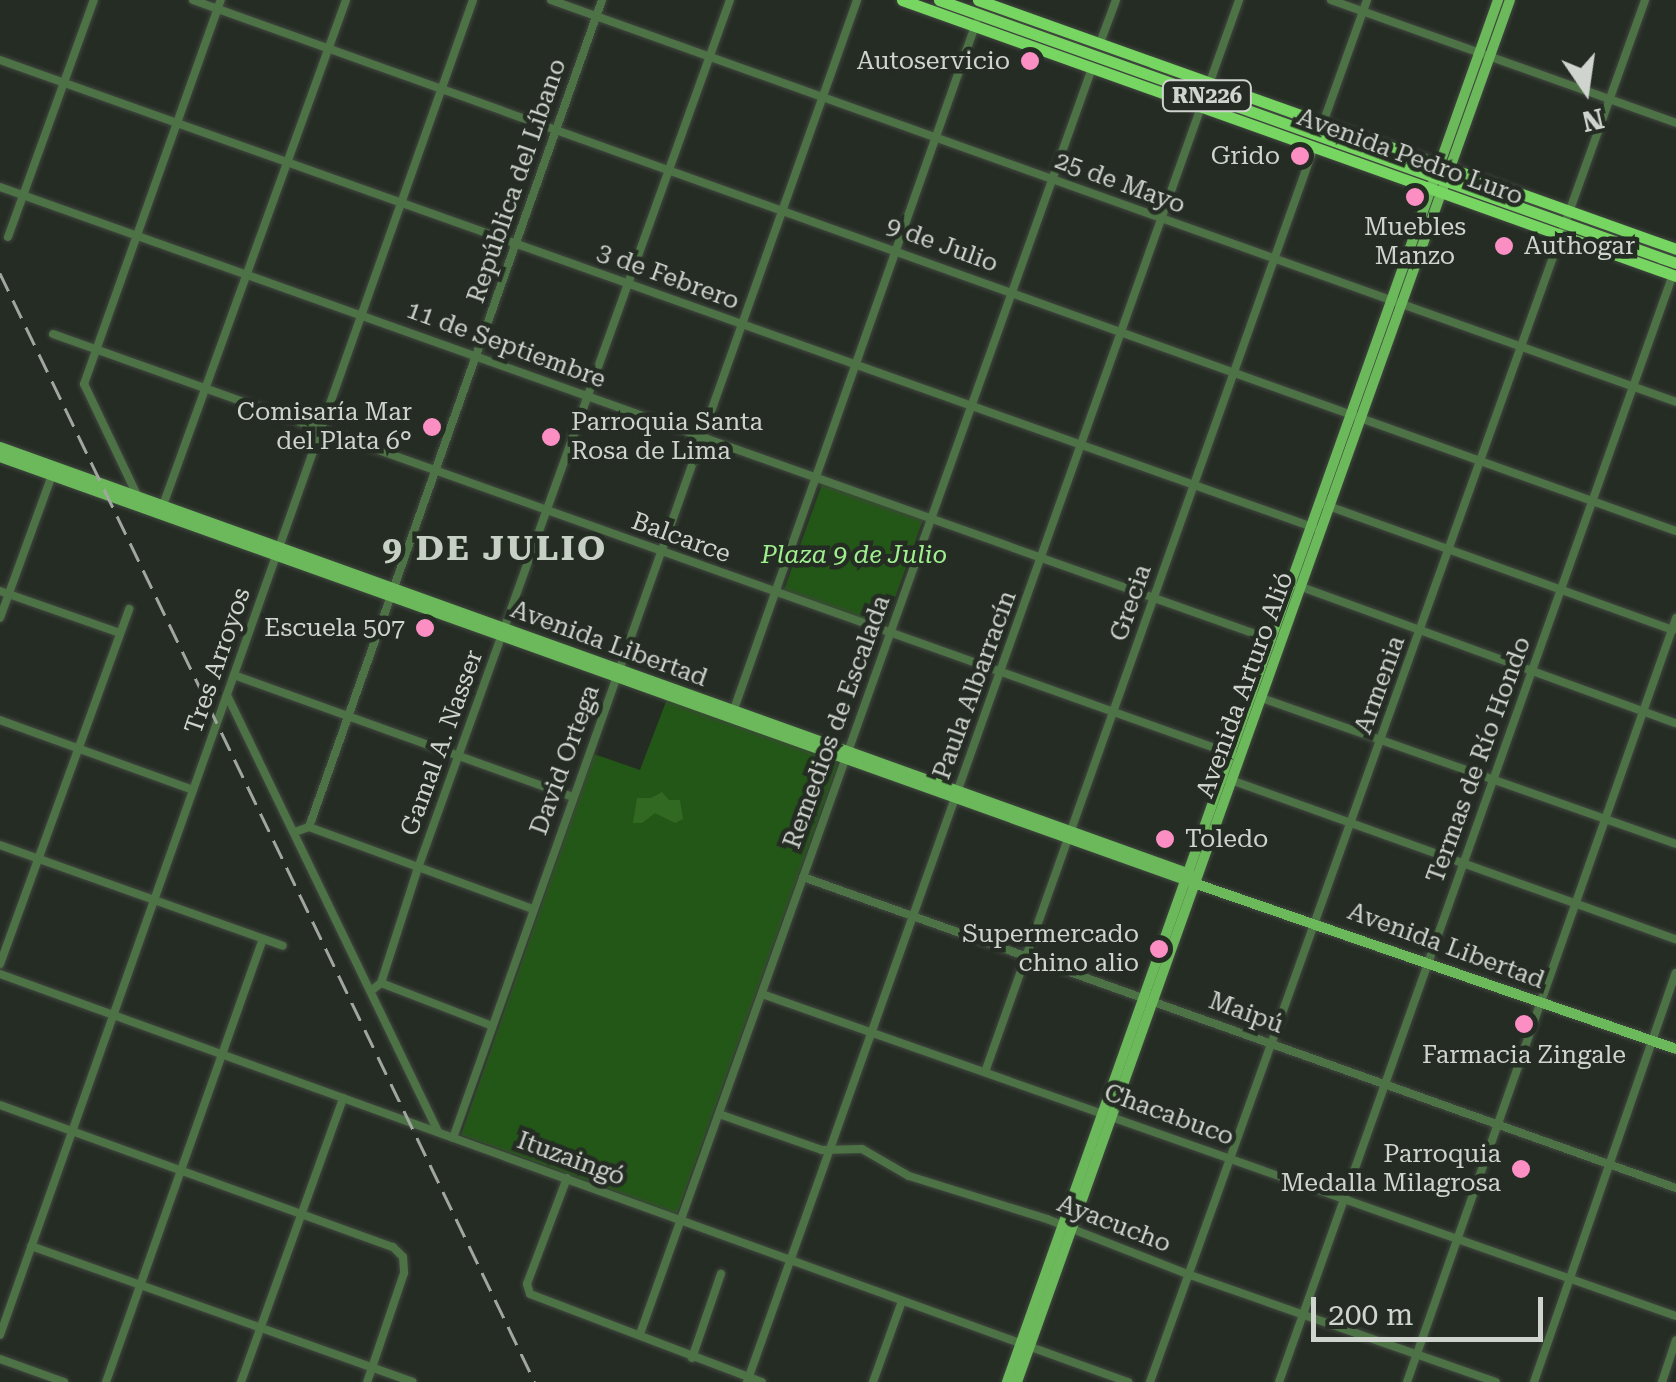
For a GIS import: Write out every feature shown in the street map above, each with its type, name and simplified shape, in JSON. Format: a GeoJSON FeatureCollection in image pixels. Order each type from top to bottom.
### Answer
{"type":"FeatureCollection","features":[{"type":"Feature","properties":{"kind":"highway","name":"Avenida Pedro Luro"},"geometry":{"type":"LineString","coordinates":[[902,0],[980,8],[1205,94],[1567,223],[1675,270]]}},
{"type":"Feature","properties":{"kind":"highway","name":"Avenida Pedro Luro"},"geometry":{"type":"LineString","coordinates":[[939,0],[980,8],[1100,44],[1314,146],[1441,178],[1567,223],[1676,248]]}},
{"type":"Feature","properties":{"kind":"highway","name":"Avenida Pedro Luro"},"geometry":{"type":"LineString","coordinates":[[980,8],[1092,68],[1322,122],[1441,178]]}},
{"type":"Feature","properties":{"kind":"main road","name":"Avenida Arturo Alió"},"geometry":{"type":"LineString","coordinates":[[1484,57],[1498,0]]}},
{"type":"Feature","properties":{"kind":"main road","name":"Avenida Arturo Alió"},"geometry":{"type":"LineString","coordinates":[[1325,506],[1350,413],[1396,303],[1484,57],[1510,0]]}},
{"type":"Feature","properties":{"kind":"main road","name":"Avenida Arturo Alió"},"geometry":{"type":"LineString","coordinates":[[1008,1382],[1067,1229],[1325,506],[1362,420],[1396,303]]}},
{"type":"Feature","properties":{"kind":"main road","name":"Avenida Libertad"},"geometry":{"type":"LineString","coordinates":[[0,447],[278,552],[1676,1050]]}},
{"type":"Feature","properties":{"kind":"main road","name":"Avenida Libertad"},"geometry":{"type":"LineString","coordinates":[[0,456],[138,497],[162,510]]}},
{"type":"Feature","properties":{"kind":"main road","name":"Avenida Arturo Alió"},"geometry":{"type":"LineString","coordinates":[[1017,1382],[1025,1345]]}},
{"type":"Feature","properties":{"kind":"street"},"geometry":{"type":"LineString","coordinates":[[8,238],[94,0]]}},
{"type":"Feature","properties":{"kind":"street","name":"9 de Julio"},"geometry":{"type":"LineString","coordinates":[[193,0],[219,4],[328,48],[1676,530]]}},
{"type":"Feature","properties":{"kind":"street"},"geometry":{"type":"LineString","coordinates":[[162,510],[346,0]]}},
{"type":"Feature","properties":{"kind":"street","name":"Tres Arroyos"},"geometry":{"type":"LineString","coordinates":[[0,1335],[473,0]]}},
{"type":"Feature","properties":{"kind":"street","name":"25 de Mayo"},"geometry":{"type":"LineString","coordinates":[[551,0],[1676,402]]}},
{"type":"Feature","properties":{"kind":"street","name":"República del Líbano"},"geometry":{"type":"LineString","coordinates":[[309,827],[602,0]]}},
{"type":"Feature","properties":{"kind":"street","name":"Gamal A. Nasser"},"geometry":{"type":"LineString","coordinates":[[381,984],[418,868],[730,0]]}},
{"type":"Feature","properties":{"kind":"street","name":"David Ortega"},"geometry":{"type":"LineString","coordinates":[[453,1138],[857,0]]}},
{"type":"Feature","properties":{"kind":"street"},"geometry":{"type":"LineString","coordinates":[[1100,44],[1116,0]]}},
{"type":"Feature","properties":{"kind":"street","name":"Paula Albarracín"},"geometry":{"type":"LineString","coordinates":[[748,1380],[1239,0]]}},
{"type":"Feature","properties":{"kind":"street"},"geometry":{"type":"LineString","coordinates":[[1331,0],[1676,123]]}},
{"type":"Feature","properties":{"kind":"street"},"geometry":{"type":"LineString","coordinates":[[1322,122],[1366,0]]}},
{"type":"Feature","properties":{"kind":"street","name":"Armenia"},"geometry":{"type":"LineString","coordinates":[[1150,1382],[1645,0]]}},
{"type":"Feature","properties":{"kind":"street"},"geometry":{"type":"LineString","coordinates":[[138,497],[85,392],[96,350],[219,4]]}},
{"type":"Feature","properties":{"kind":"street"},"geometry":{"type":"LineString","coordinates":[[732,714],[980,8]]}},
{"type":"Feature","properties":{"kind":"street","name":"3 de Febrero"},"geometry":{"type":"LineString","coordinates":[[0,60],[1317,529]]}},
{"type":"Feature","properties":{"kind":"street","name":"Remedios de Escalada"},"geometry":{"type":"LineString","coordinates":[[640,1334],[1092,68]]}},
{"type":"Feature","properties":{"kind":"street","name":"Grecia"},"geometry":{"type":"LineString","coordinates":[[985,1072],[1314,146]]}},
{"type":"Feature","properties":{"kind":"street","name":"11 de Septiembre"},"geometry":{"type":"LineString","coordinates":[[0,187],[1277,641]]}},
{"type":"Feature","properties":{"kind":"street","name":"Termas de Río Hondo"},"geometry":{"type":"LineString","coordinates":[[1279,1382],[1675,270]]}},
{"type":"Feature","properties":{"kind":"street","name":"Balcarce"},"geometry":{"type":"LineString","coordinates":[[52,334],[1236,756]]}},
{"type":"Feature","properties":{"kind":"street"},"geometry":{"type":"LineString","coordinates":[[0,618],[4,592],[53,470]]}},
{"type":"Feature","properties":{"kind":"street"},"geometry":{"type":"LineString","coordinates":[[1325,506],[1674,630]]}},
{"type":"Feature","properties":{"kind":"street"},"geometry":{"type":"LineString","coordinates":[[1296,585],[1676,723]]}},
{"type":"Feature","properties":{"kind":"street"},"geometry":{"type":"LineString","coordinates":[[4,592],[120,633]]}},
{"type":"Feature","properties":{"kind":"street"},"geometry":{"type":"LineString","coordinates":[[0,964],[129,609]]}},
{"type":"Feature","properties":{"kind":"street"},"geometry":{"type":"LineString","coordinates":[[1406,1382],[1676,618]]}},
{"type":"Feature","properties":{"kind":"street"},"geometry":{"type":"LineString","coordinates":[[234,675],[573,797]]}},
{"type":"Feature","properties":{"kind":"street"},"geometry":{"type":"LineString","coordinates":[[227,694],[438,1132]]}},
{"type":"Feature","properties":{"kind":"street"},"geometry":{"type":"LineString","coordinates":[[1257,697],[1676,844]]}},
{"type":"Feature","properties":{"kind":"street"},"geometry":{"type":"LineString","coordinates":[[0,720],[193,790]]}},
{"type":"Feature","properties":{"kind":"street"},"geometry":{"type":"LineString","coordinates":[[1227,779],[1676,939]]}},
{"type":"Feature","properties":{"kind":"street"},"geometry":{"type":"LineString","coordinates":[[295,832],[309,827],[533,909]]}},
{"type":"Feature","properties":{"kind":"street"},"geometry":{"type":"LineString","coordinates":[[0,844],[283,946]]}},
{"type":"Feature","properties":{"kind":"street","name":"Maipú"},"geometry":{"type":"LineString","coordinates":[[804,877],[1676,1188]]}},
{"type":"Feature","properties":{"kind":"street"},"geometry":{"type":"LineString","coordinates":[[106,1382],[263,939]]}},
{"type":"Feature","properties":{"kind":"street"},"geometry":{"type":"LineString","coordinates":[[1534,1382],[1676,973]]}},
{"type":"Feature","properties":{"kind":"street","name":"Ituzaingó"},"geometry":{"type":"LineString","coordinates":[[0,974],[1128,1382]]}},
{"type":"Feature","properties":{"kind":"street"},"geometry":{"type":"LineString","coordinates":[[372,990],[381,984],[490,1025]]}},
{"type":"Feature","properties":{"kind":"street","name":"Chacabuco"},"geometry":{"type":"LineString","coordinates":[[762,994],[1676,1316]]}},
{"type":"Feature","properties":{"kind":"street"},"geometry":{"type":"LineString","coordinates":[[240,1382],[343,1098]]}},
{"type":"Feature","properties":{"kind":"street"},"geometry":{"type":"LineString","coordinates":[[0,1105],[394,1247],[403,1257],[404,1273],[367,1382]]}},
{"type":"Feature","properties":{"kind":"street","name":"Ayacucho"},"geometry":{"type":"LineString","coordinates":[[719,1114],[830,1151],[862,1149],[909,1176],[1008,1205],[1190,1275],[1496,1382]]}},
{"type":"Feature","properties":{"kind":"street"},"geometry":{"type":"LineString","coordinates":[[567,1178],[527,1284],[530,1294],[541,1302],[640,1334],[692,1358],[762,1382]]}},
{"type":"Feature","properties":{"kind":"street"},"geometry":{"type":"LineString","coordinates":[[31,1246],[412,1382]]}},
{"type":"Feature","properties":{"kind":"street"},"geometry":{"type":"LineString","coordinates":[[692,1358],[721,1274]]}},
{"type":"Feature","properties":{"kind":"street"},"geometry":{"type":"LineString","coordinates":[[874,1382],[902,1301]]}},
{"type":"Feature","properties":{"kind":"street"},"geometry":{"type":"LineString","coordinates":[[1662,1382],[1676,1340]]}},
{"type":"Feature","properties":{"kind":"street"},"geometry":{"type":"LineString","coordinates":[[0,1359],[64,1382]]}},
{"type":"Feature","properties":{"kind":"green space","name":"Plaza 9 de Julio"},"geometry":{"type":"Polygon","coordinates":[[[822,484],[923,520],[885,626],[784,590],[822,484]]]}},
{"type":"Feature","properties":{"kind":"green space"},"geometry":{"type":"Polygon","coordinates":[[[667,699],[836,760],[838,765],[677,1214],[461,1135],[594,754],[640,770],[667,699]]]}},
{"type":"Feature","properties":{"kind":"green space"},"geometry":{"type":"Polygon","coordinates":[[[662,792],[669,800],[680,800],[683,819],[675,823],[655,813],[642,823],[633,823],[637,798],[651,798],[662,792]]]}},
{"type":"Feature","properties":{"kind":"railway"},"geometry":{"type":"LineString","coordinates":[[0,273],[535,1382]]}},
{"type":"Feature","properties":{"kind":"place","name":"Autoservicio"},"geometry":{"type":"Point","coordinates":[1030,61]}},
{"type":"Feature","properties":{"kind":"place","name":"Grido"},"geometry":{"type":"Point","coordinates":[1300,156]}},
{"type":"Feature","properties":{"kind":"place","name":"Muebles Manzo"},"geometry":{"type":"Point","coordinates":[1415,197]}},
{"type":"Feature","properties":{"kind":"place","name":"Authogar"},"geometry":{"type":"Point","coordinates":[1504,246]}},
{"type":"Feature","properties":{"kind":"place","name":"Comisaría Mar del Plata 6°"},"geometry":{"type":"Point","coordinates":[432,427]}},
{"type":"Feature","properties":{"kind":"place","name":"Parroquia Santa Rosa de Lima"},"geometry":{"type":"Point","coordinates":[551,437]}},
{"type":"Feature","properties":{"kind":"place","name":"Escuela 507"},"geometry":{"type":"Point","coordinates":[425,628]}},
{"type":"Feature","properties":{"kind":"place","name":"Toledo"},"geometry":{"type":"Point","coordinates":[1165,839]}},
{"type":"Feature","properties":{"kind":"place","name":"Supermercado chino alio"},"geometry":{"type":"Point","coordinates":[1159,949]}},
{"type":"Feature","properties":{"kind":"place","name":"Farmacia Zingale"},"geometry":{"type":"Point","coordinates":[1524,1024]}},
{"type":"Feature","properties":{"kind":"place","name":"Parroquia Medalla Milagrosa"},"geometry":{"type":"Point","coordinates":[1521,1169]}},
{"type":"Feature","properties":{"kind":"district","name":"9 DE JULIO"},"geometry":{"type":"Point","coordinates":[495,549]}}]}
